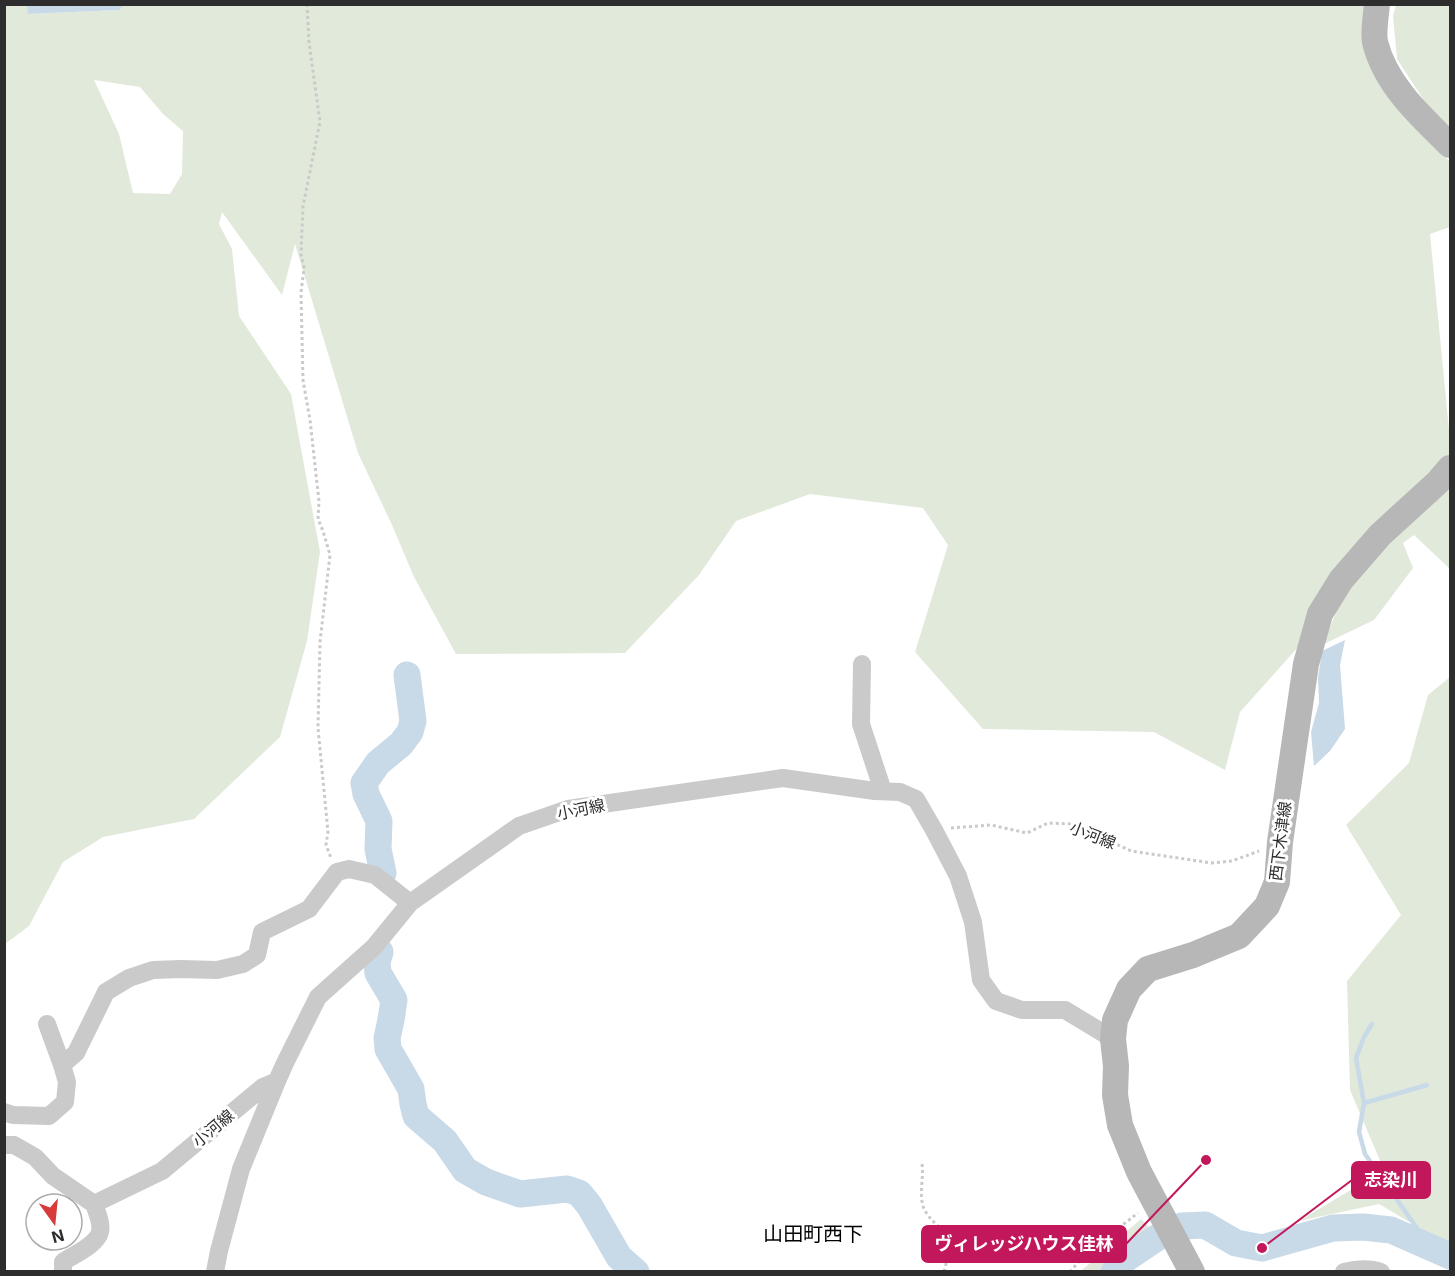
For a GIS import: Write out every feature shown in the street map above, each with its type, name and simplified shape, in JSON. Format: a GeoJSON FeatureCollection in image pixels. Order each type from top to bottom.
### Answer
{"type":"FeatureCollection","features":[{"type":"Feature","properties":{"kind":"street"},"geometry":{"type":"LineString","coordinates":[[1377,4],[1375,40],[1388,75],[1420,116],[1450,145]]}},
{"type":"Feature","properties":{"kind":"street","name":"西下木津線"},"geometry":{"type":"LineString","coordinates":[[1192,1272],[1139,1172],[1120,1125],[1115,1095],[1116,1066],[1113,1039],[1115,1020],[1129,989],[1148,969],[1193,955],[1239,936],[1267,906],[1277,882],[1280,842],[1306,664],[1320,614],[1341,580],[1380,535],[1438,482],[1450,468]]}},
{"type":"Feature","properties":{"kind":"street"},"geometry":{"type":"LineString","coordinates":[[862,664],[861,724],[883,791]]}},
{"type":"Feature","properties":{"kind":"street","name":"小河線"},"geometry":{"type":"LineString","coordinates":[[94,1204],[162,1171],[263,1087],[277,1081],[318,997],[374,947],[410,903],[519,826],[568,809],[783,778],[900,792],[916,799],[934,830]]}},
{"type":"Feature","properties":{"kind":"street"},"geometry":{"type":"LineString","coordinates":[[934,830],[958,876],[973,922],[981,980],[996,1001],[1022,1010],[1065,1010],[1113,1039]]}},
{"type":"Feature","properties":{"kind":"street"},"geometry":{"type":"LineString","coordinates":[[62,1065],[76,1053],[106,992],[129,978],[153,970],[217,970],[243,964],[257,955],[262,932],[309,909],[337,872],[349,869],[375,875],[410,903]]}},
{"type":"Feature","properties":{"kind":"street"},"geometry":{"type":"LineString","coordinates":[[4,1112],[49,1116],[65,1102],[67,1082],[47,1024]]}},
{"type":"Feature","properties":{"kind":"street"},"geometry":{"type":"LineString","coordinates":[[215,1272],[241,1169],[277,1081]]}},
{"type":"Feature","properties":{"kind":"street"},"geometry":{"type":"LineString","coordinates":[[4,1145],[14,1145],[35,1157],[52,1176],[94,1204],[100,1222],[100,1233],[94,1243],[63,1262],[63,1272]]}},
{"type":"Feature","properties":{"kind":"street"},"geometry":{"type":"LineString","coordinates":[[1344,1272],[1355,1269],[1382,1272]]}},
{"type":"Feature","properties":{"kind":"path"},"geometry":{"type":"LineString","coordinates":[[307,4],[309,42],[320,122],[303,206],[304,268],[301,293],[303,380],[319,501],[318,519],[324,531],[330,555],[320,642],[318,728],[328,832],[326,845],[337,872]]}},
{"type":"Feature","properties":{"kind":"path","name":"小河線"},"geometry":{"type":"LineString","coordinates":[[934,830],[991,825],[1028,833],[1048,823],[1072,824],[1131,851],[1212,864],[1232,861],[1280,842]]}},
{"type":"Feature","properties":{"kind":"path"},"geometry":{"type":"LineString","coordinates":[[922,1164],[924,1174],[921,1197],[924,1209],[928,1218],[942,1230],[949,1241],[944,1272]]}},
{"type":"Feature","properties":{"kind":"path"},"geometry":{"type":"LineString","coordinates":[[1070,1272],[1086,1253],[1157,1207]]}},
{"type":"Feature","properties":{"kind":"shaded area"},"geometry":{"type":"Polygon","coordinates":[[[123,4],[1367,5],[1363,19],[1381,87],[1450,162],[1450,227],[1430,234],[1450,431],[1450,456],[1300,645],[1240,712],[1225,770],[1154,732],[983,729],[915,652],[948,545],[923,508],[810,494],[736,521],[699,575],[625,653],[456,654],[414,577],[358,453],[295,244],[282,295],[222,212],[219,224],[232,249],[239,316],[291,394],[320,552],[307,641],[280,737],[194,819],[103,837],[63,862],[29,926],[5,944],[5,5],[27,5],[29,14],[120,10],[123,4]],[[94,80],[119,134],[133,193],[170,194],[182,174],[183,131],[163,114],[140,87],[94,80]]]}},
{"type":"Feature","properties":{"kind":"shaded area"},"geometry":{"type":"Polygon","coordinates":[[[1396,5],[1450,5],[1450,126],[1431,111],[1397,59],[1393,16],[1396,5]]]}},
{"type":"Feature","properties":{"kind":"shaded area"},"geometry":{"type":"Polygon","coordinates":[[[1450,485],[1450,569],[1414,535],[1403,543],[1413,568],[1374,620],[1322,645],[1349,583],[1450,485]]]}},
{"type":"Feature","properties":{"kind":"shaded area"},"geometry":{"type":"Polygon","coordinates":[[[1450,677],[1450,1246],[1379,1204],[1299,1221],[1384,1170],[1350,1090],[1347,981],[1401,915],[1346,825],[1409,763],[1428,695],[1450,677]]]}},
{"type":"Feature","properties":{"kind":"shaded area"},"geometry":{"type":"Polygon","coordinates":[[[1141,1219],[1151,1229],[1107,1271],[1081,1271],[1141,1219]]]}},
{"type":"Feature","properties":{"kind":"water"},"geometry":{"type":"Polygon","coordinates":[[[27,4],[123,5],[120,10],[28,14],[27,4]]]}},
{"type":"Feature","properties":{"kind":"water"},"geometry":{"type":"Polygon","coordinates":[[[1345,640],[1340,665],[1345,729],[1330,751],[1314,766],[1311,732],[1319,703],[1318,678],[1322,651],[1345,640]]]}},
{"type":"Feature","properties":{"kind":"waterway"},"geometry":{"type":"LineString","coordinates":[[383,873],[378,849],[379,821],[366,794],[364,783],[378,763],[401,744],[410,732],[413,721],[407,675]]}},
{"type":"Feature","properties":{"kind":"waterway"},"geometry":{"type":"LineString","coordinates":[[380,952],[377,962],[378,973],[394,1000],[387,1038],[388,1049],[411,1089],[416,1116],[445,1141],[465,1170],[486,1182],[520,1194],[567,1189],[579,1193],[589,1205],[619,1257],[636,1272]]}},
{"type":"Feature","properties":{"kind":"waterway"},"geometry":{"type":"LineString","coordinates":[[1372,1024],[1356,1058],[1364,1103],[1359,1132],[1365,1154],[1430,1247]]}},
{"type":"Feature","properties":{"kind":"waterway"},"geometry":{"type":"LineString","coordinates":[[1364,1103],[1427,1085]]}},
{"type":"Feature","properties":{"kind":"waterway"},"geometry":{"type":"LineString","coordinates":[[1114,1272],[1121,1262],[1158,1237],[1182,1226],[1205,1225],[1236,1243],[1262,1248],[1333,1228],[1363,1227],[1391,1230],[1450,1256]]}},
{"type":"Feature","properties":{"kind":"place","name":"ヴィレッジハウス佳林"},"geometry":{"type":"Point","coordinates":[1206,1160]}},
{"type":"Feature","properties":{"kind":"place","name":"志染川"},"geometry":{"type":"Point","coordinates":[1262,1248]}},
{"type":"Feature","properties":{"kind":"district","name":"山田町西下"},"geometry":{"type":"Point","coordinates":[813,1234]}}]}
